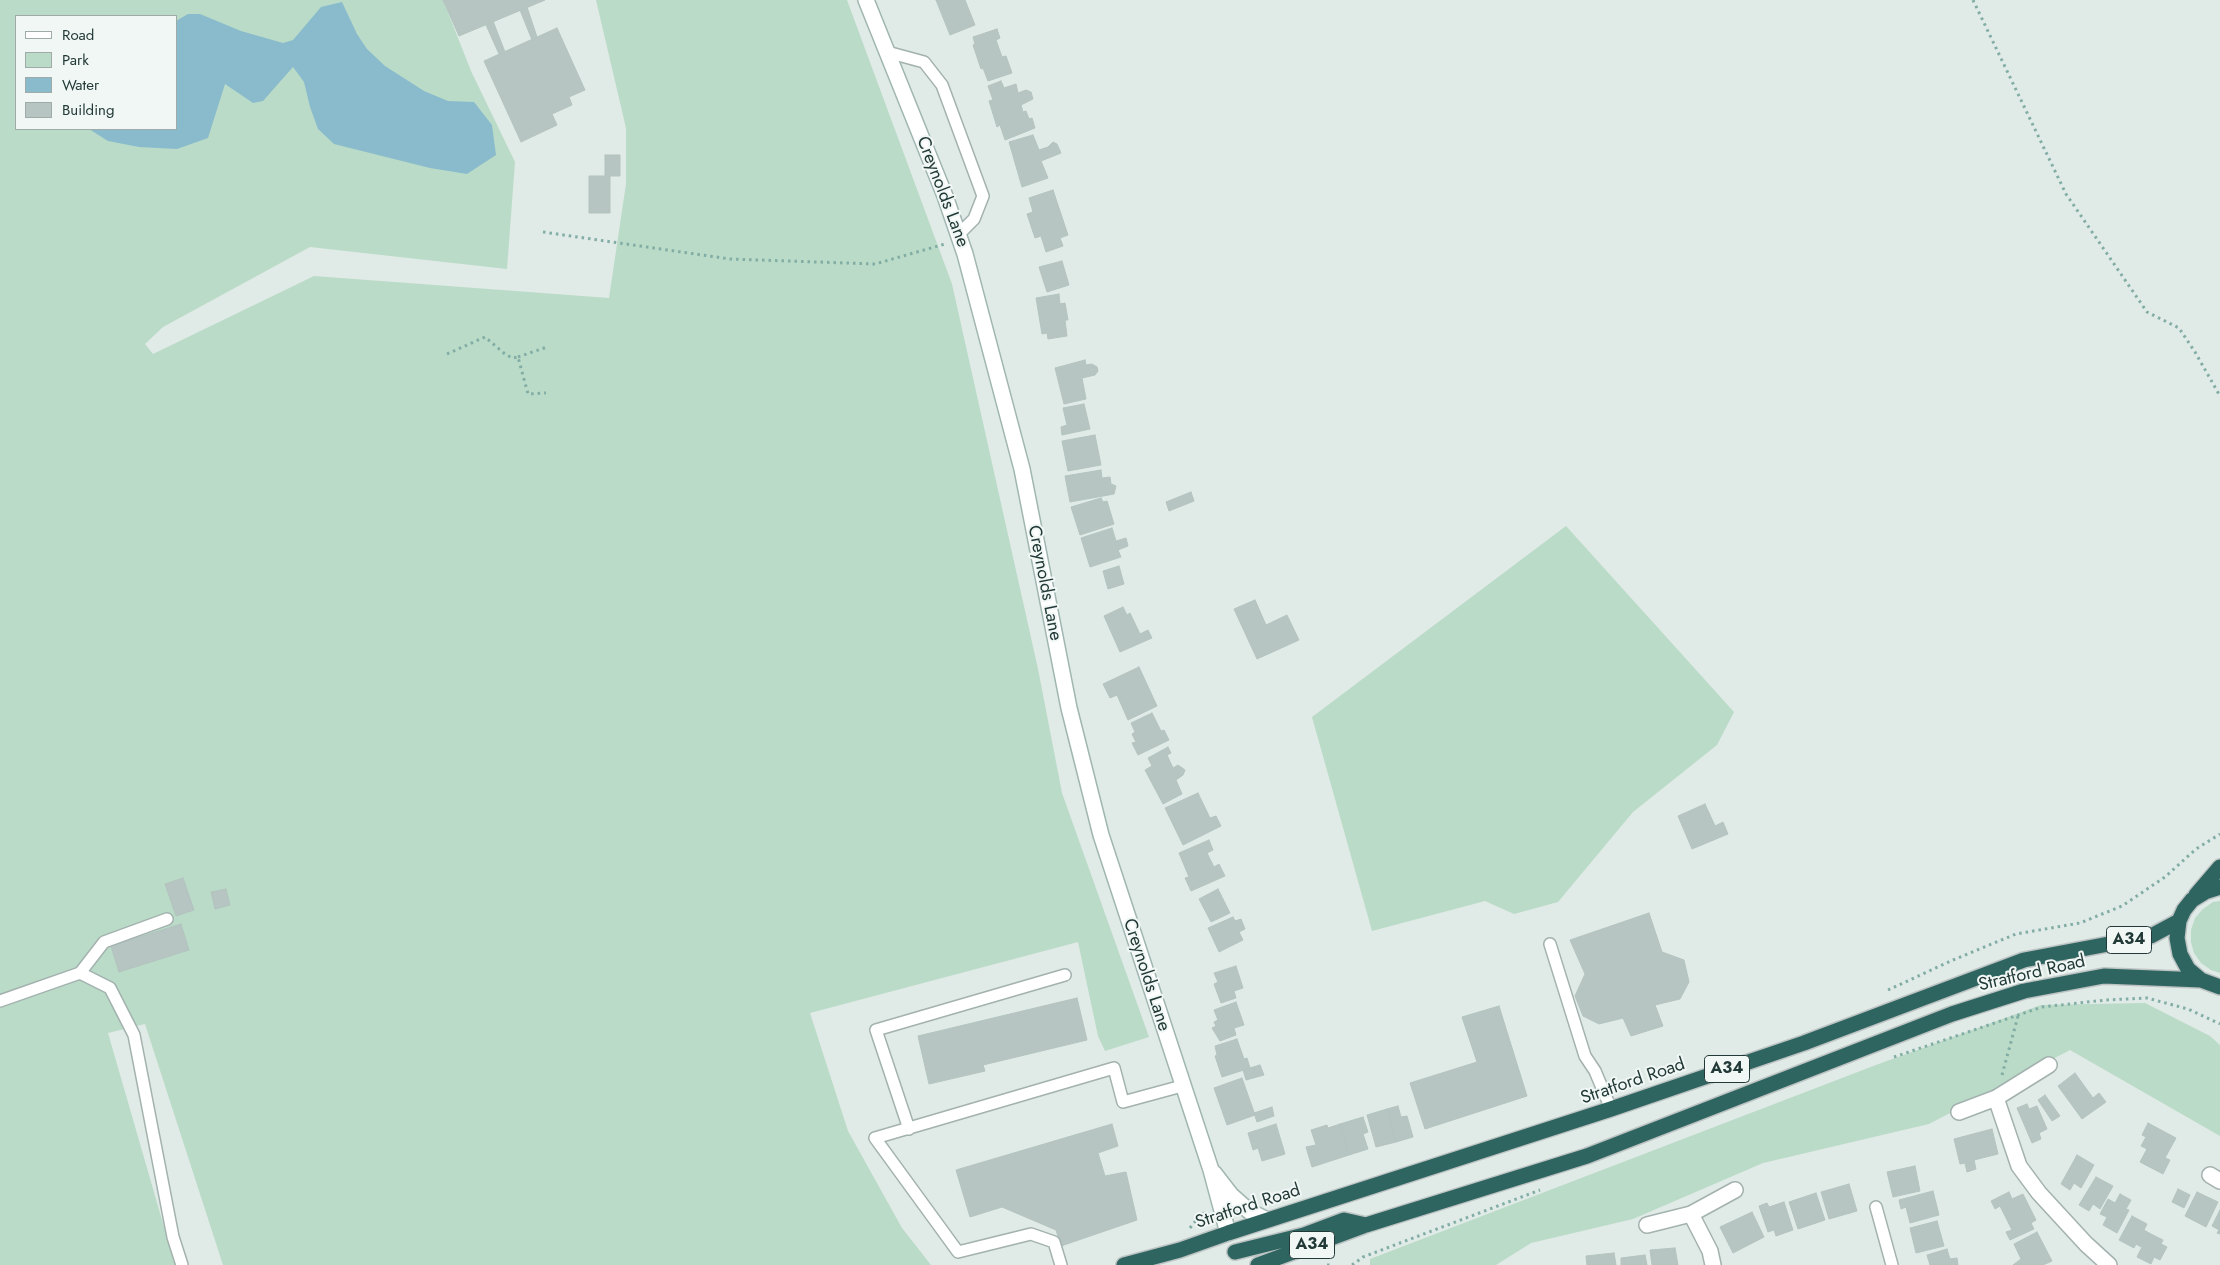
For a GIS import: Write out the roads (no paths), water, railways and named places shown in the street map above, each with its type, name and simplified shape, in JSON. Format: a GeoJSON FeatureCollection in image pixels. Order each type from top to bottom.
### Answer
{"type":"FeatureCollection","features":[{"type":"Feature","properties":{"kind":"highway"},"geometry":{"type":"LineString","coordinates":[[2179,921],[2184,910],[2220,867]]}},
{"type":"Feature","properties":{"kind":"highway"},"geometry":{"type":"LineString","coordinates":[[2192,900],[2205,892],[2220,887]]}},
{"type":"Feature","properties":{"kind":"highway","name":"A34"},"geometry":{"type":"LineString","coordinates":[[2179,921],[2177,938],[2180,954],[2188,969],[2201,980],[2220,987]]}},
{"type":"Feature","properties":{"kind":"highway","name":"Stratford Road"},"geometry":{"type":"LineString","coordinates":[[1124,1265],[1180,1250],[1228,1232],[1611,1109],[1804,1043],[2024,960],[2151,936],[2179,921]]}},
{"type":"Feature","properties":{"kind":"highway","name":"Stratford Road"},"geometry":{"type":"LineString","coordinates":[[1258,1265],[1366,1225],[1587,1156],[1952,1014],[2024,991],[2104,976],[2201,980]]}},
{"type":"Feature","properties":{"kind":"highway"},"geometry":{"type":"LineString","coordinates":[[1228,1232],[1237,1259],[1344,1220],[1366,1225]]}},
{"type":"Feature","properties":{"kind":"street","name":"Creynolds Lane"},"geometry":{"type":"LineString","coordinates":[[866,0],[959,237],[1022,470],[1066,696],[1100,835],[1211,1170],[1228,1232]]}},
{"type":"Feature","properties":{"kind":"street"},"geometry":{"type":"LineString","coordinates":[[1959,1112],[1996,1098],[2049,1066]]}},
{"type":"Feature","properties":{"kind":"street"},"geometry":{"type":"LineString","coordinates":[[1996,1098],[2019,1166],[2039,1193],[2086,1244],[2109,1265]]}},
{"type":"Feature","properties":{"kind":"street","name":"Creynolds Lane"},"geometry":{"type":"LineString","coordinates":[[1211,1170],[1231,1195],[1249,1211],[1267,1220]]}},
{"type":"Feature","properties":{"kind":"street"},"geometry":{"type":"LineString","coordinates":[[1647,1225],[1691,1214],[1735,1190]]}},
{"type":"Feature","properties":{"kind":"street"},"geometry":{"type":"LineString","coordinates":[[1691,1214],[1710,1251],[1713,1265]]}},
{"type":"Feature","properties":{"kind":"lane"},"geometry":{"type":"LineString","coordinates":[[887,52],[924,62],[942,85],[983,196],[974,220],[959,237]]}},
{"type":"Feature","properties":{"kind":"lane"},"geometry":{"type":"LineString","coordinates":[[0,1000],[80,973],[104,942],[167,919]]}},
{"type":"Feature","properties":{"kind":"lane"},"geometry":{"type":"LineString","coordinates":[[1550,944],[1585,1056],[1595,1071],[1611,1109]]}},
{"type":"Feature","properties":{"kind":"lane"},"geometry":{"type":"LineString","coordinates":[[80,973],[110,988],[134,1036],[173,1237],[182,1265]]}},
{"type":"Feature","properties":{"kind":"lane"},"geometry":{"type":"LineString","coordinates":[[909,1129],[876,1030],[1064,975]]}},
{"type":"Feature","properties":{"kind":"lane"},"geometry":{"type":"LineString","coordinates":[[1061,1265],[1054,1242],[1031,1234],[958,1252],[875,1138],[1114,1068],[1123,1102],[1182,1086]]}},
{"type":"Feature","properties":{"kind":"lane"},"geometry":{"type":"LineString","coordinates":[[1876,1207],[1892,1265]]}},
{"type":"Feature","properties":{"kind":"water"},"geometry":{"type":"Polygon","coordinates":[[[342,2],[357,34],[367,49],[385,66],[424,91],[448,101],[474,102],[492,125],[496,155],[467,174],[430,168],[334,144],[318,129],[304,82],[293,67],[263,101],[253,103],[225,84],[208,138],[177,149],[139,147],[108,141],[91,130],[178,130],[178,20],[188,14],[200,14],[241,31],[283,43],[293,40],[321,7],[342,2]]]}}]}
